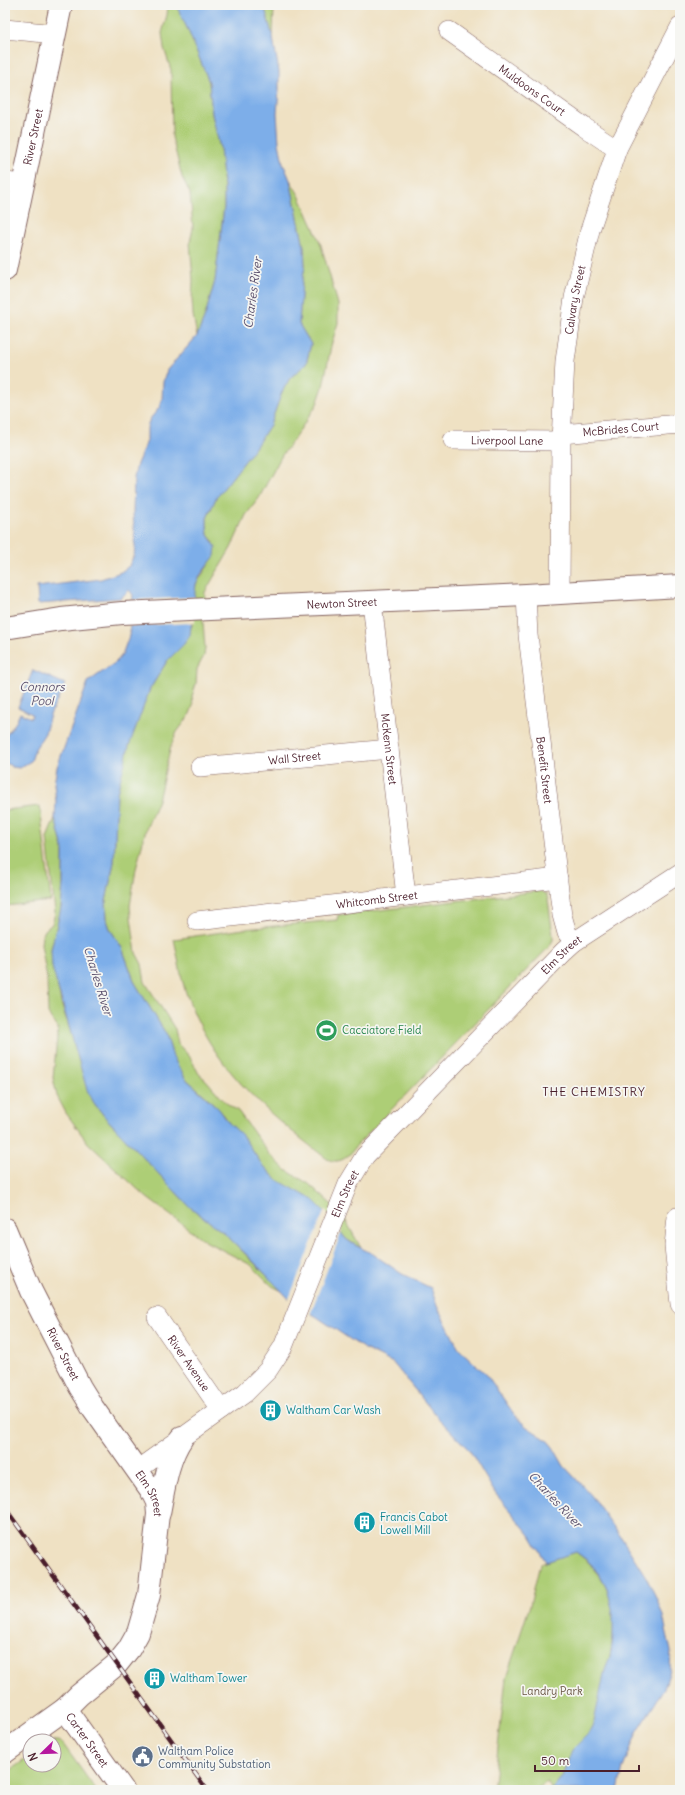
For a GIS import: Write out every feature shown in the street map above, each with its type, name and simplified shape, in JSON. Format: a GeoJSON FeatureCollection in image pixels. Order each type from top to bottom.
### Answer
{"type":"FeatureCollection","features":[{"type":"Feature","properties":{"kind":"main road","name":"River Street"},"geometry":{"type":"LineString","coordinates":[[5,270],[14,183],[55,34],[61,5]]}},
{"type":"Feature","properties":{"kind":"main road","name":"Newton Street"},"geometry":{"type":"LineString","coordinates":[[5,628],[61,619],[122,613],[526,595],[680,586]]}},
{"type":"Feature","properties":{"kind":"main road","name":"River Street"},"geometry":{"type":"LineString","coordinates":[[5,1229],[31,1290],[73,1373],[94,1408],[138,1470]]}},
{"type":"Feature","properties":{"kind":"main road"},"geometry":{"type":"LineString","coordinates":[[158,1518],[170,1462],[182,1438]]}},
{"type":"Feature","properties":{"kind":"main road","name":"Elm Street"},"geometry":{"type":"LineString","coordinates":[[7,1746],[65,1709],[79,1695],[117,1664],[129,1649],[138,1632],[144,1614],[152,1576],[158,1518],[155,1498],[138,1470]]}},
{"type":"Feature","properties":{"kind":"main road","name":"Carter Street"},"geometry":{"type":"LineString","coordinates":[[65,1709],[123,1790]]}},
{"type":"Feature","properties":{"kind":"street","name":"Calvary Street"},"geometry":{"type":"LineString","coordinates":[[560,593],[561,438],[565,361],[574,298],[590,230],[617,149],[680,27]]}},
{"type":"Feature","properties":{"kind":"street"},"geometry":{"type":"LineString","coordinates":[[5,29],[55,34]]}},
{"type":"Feature","properties":{"kind":"street","name":"Muldoons Court"},"geometry":{"type":"LineString","coordinates":[[449,31],[617,149]]}},
{"type":"Feature","properties":{"kind":"street","name":"McBrides Court"},"geometry":{"type":"LineString","coordinates":[[561,438],[680,424]]}},
{"type":"Feature","properties":{"kind":"street","name":"Liverpool Lane"},"geometry":{"type":"LineString","coordinates":[[452,440],[561,438]]}},
{"type":"Feature","properties":{"kind":"street","name":"Benefit Street"},"geometry":{"type":"LineString","coordinates":[[526,595],[528,635],[564,925],[574,942]]}},
{"type":"Feature","properties":{"kind":"street","name":"McKenn Street"},"geometry":{"type":"LineString","coordinates":[[372,602],[406,896]]}},
{"type":"Feature","properties":{"kind":"street","name":"Wall Street"},"geometry":{"type":"LineString","coordinates":[[200,767],[389,749]]}},
{"type":"Feature","properties":{"kind":"street","name":"Elm Street"},"geometry":{"type":"LineString","coordinates":[[138,1470],[221,1410],[250,1388],[264,1375],[280,1352],[291,1329],[346,1189],[358,1167],[370,1152],[557,957],[574,942],[680,873]]}},
{"type":"Feature","properties":{"kind":"street","name":"Whitcomb Street"},"geometry":{"type":"LineString","coordinates":[[197,921],[558,878]]}},
{"type":"Feature","properties":{"kind":"street"},"geometry":{"type":"LineString","coordinates":[[677,1217],[674,1246],[680,1304]]}},
{"type":"Feature","properties":{"kind":"street","name":"River Avenue"},"geometry":{"type":"LineString","coordinates":[[157,1317],[221,1410]]}},
{"type":"Feature","properties":{"kind":"green space"},"geometry":{"type":"Polygon","coordinates":[[[168,5],[176,5],[209,82],[212,114],[220,148],[224,186],[224,207],[215,281],[205,316],[197,336],[192,299],[193,280],[190,242],[193,228],[190,193],[182,177],[172,137],[171,70],[164,48],[162,33],[168,5]]]}},
{"type":"Feature","properties":{"kind":"green space"},"geometry":{"type":"Polygon","coordinates":[[[264,5],[274,5],[273,38],[264,5]]]}},
{"type":"Feature","properties":{"kind":"green space"},"geometry":{"type":"Polygon","coordinates":[[[290,180],[299,195],[320,242],[338,304],[338,323],[331,346],[323,387],[317,404],[282,455],[259,498],[246,515],[231,548],[205,592],[203,621],[205,648],[204,656],[197,669],[196,684],[192,696],[193,706],[189,716],[177,732],[171,746],[158,800],[146,829],[136,869],[130,906],[136,953],[142,964],[145,982],[175,1029],[178,1044],[190,1057],[199,1074],[225,1102],[238,1111],[270,1155],[286,1170],[309,1184],[342,1214],[361,1248],[346,1239],[330,1219],[276,1179],[261,1163],[245,1140],[229,1123],[224,1115],[209,1099],[185,1078],[173,1057],[166,1034],[135,983],[122,948],[110,929],[107,920],[106,901],[114,862],[117,793],[128,746],[150,689],[167,661],[184,644],[193,623],[193,597],[196,584],[209,564],[214,542],[208,535],[207,518],[216,498],[252,452],[270,425],[282,392],[290,378],[306,364],[311,344],[299,324],[302,282],[305,266],[304,247],[290,180]]]}},
{"type":"Feature","properties":{"kind":"green space"},"geometry":{"type":"Polygon","coordinates":[[[40,806],[51,901],[6,906],[5,810],[40,806]]]}},
{"type":"Feature","properties":{"kind":"green space"},"geometry":{"type":"Polygon","coordinates":[[[55,818],[63,848],[63,884],[61,908],[51,950],[61,1003],[94,1103],[105,1117],[190,1207],[224,1233],[282,1291],[272,1286],[251,1265],[205,1241],[146,1197],[88,1143],[66,1113],[57,1096],[53,1078],[58,1028],[48,1014],[47,979],[41,944],[45,930],[52,924],[55,913],[47,838],[55,818]]]}},
{"type":"Feature","properties":{"kind":"green space"},"geometry":{"type":"Polygon","coordinates":[[[540,891],[546,894],[548,899],[553,936],[553,940],[549,947],[356,1146],[350,1154],[344,1159],[336,1161],[327,1159],[282,1123],[242,1085],[225,1065],[209,1042],[196,1017],[185,990],[174,939],[244,929],[337,920],[338,915],[540,891]]]}},
{"type":"Feature","properties":{"kind":"green space","name":"Landry Park"},"geometry":{"type":"Polygon","coordinates":[[[576,1552],[598,1573],[605,1585],[613,1611],[613,1639],[594,1723],[586,1738],[567,1761],[564,1773],[551,1790],[550,1785],[546,1782],[534,1790],[493,1790],[506,1678],[530,1605],[540,1564],[576,1552]]]}},
{"type":"Feature","properties":{"kind":"green space"},"geometry":{"type":"Polygon","coordinates":[[[62,1743],[96,1790],[5,1790],[5,1774],[22,1762],[22,1773],[62,1773],[62,1743]]]}},
{"type":"Feature","properties":{"kind":"water","name":"Charles River"},"geometry":{"type":"Polygon","coordinates":[[[176,5],[264,5],[273,38],[279,72],[277,113],[279,143],[283,163],[290,180],[304,247],[305,266],[302,282],[299,324],[311,344],[306,364],[290,378],[282,392],[270,425],[252,452],[216,498],[207,518],[208,535],[216,547],[215,556],[201,574],[196,584],[190,635],[184,644],[167,661],[150,689],[129,746],[117,793],[114,862],[106,901],[107,920],[110,929],[122,948],[135,983],[166,1034],[173,1057],[185,1078],[219,1109],[229,1123],[241,1134],[261,1163],[276,1179],[313,1200],[346,1239],[373,1254],[402,1274],[431,1288],[437,1306],[459,1349],[487,1375],[516,1417],[527,1427],[547,1440],[553,1447],[564,1466],[591,1495],[621,1537],[646,1577],[663,1616],[671,1651],[670,1670],[664,1689],[637,1732],[623,1768],[618,1790],[551,1790],[562,1777],[572,1750],[588,1734],[594,1722],[605,1670],[610,1657],[613,1639],[613,1613],[607,1588],[599,1573],[588,1561],[576,1552],[546,1562],[530,1535],[495,1493],[470,1451],[438,1418],[393,1363],[363,1348],[317,1317],[293,1303],[224,1233],[190,1207],[105,1117],[94,1103],[87,1090],[52,967],[51,950],[61,908],[63,884],[63,848],[55,818],[56,802],[54,784],[57,767],[88,682],[116,662],[122,655],[129,636],[133,595],[129,590],[121,598],[38,604],[37,587],[101,579],[121,572],[129,566],[134,555],[135,547],[133,513],[134,478],[137,464],[147,441],[147,428],[150,419],[159,408],[162,399],[163,382],[167,370],[197,336],[205,316],[215,281],[224,207],[224,186],[220,148],[212,114],[209,82],[176,5]]]}},
{"type":"Feature","properties":{"kind":"water","name":"Connors Pool"},"geometry":{"type":"Polygon","coordinates":[[[33,670],[65,684],[50,715],[45,733],[35,749],[31,761],[19,768],[12,767],[5,762],[5,737],[16,722],[20,713],[31,718],[32,714],[18,707],[33,670]]]}},
{"type":"Feature","properties":{"kind":"pier"},"geometry":{"type":"Polygon","coordinates":[[[195,597],[195,623],[128,626],[130,600],[195,597]]]}},
{"type":"Feature","properties":{"kind":"pier"},"geometry":{"type":"Polygon","coordinates":[[[325,1209],[342,1231],[310,1315],[301,1311],[288,1301],[325,1209]]]}},
{"type":"Feature","properties":{"kind":"railway"},"geometry":{"type":"LineString","coordinates":[[5,1508],[207,1790]]}},
{"type":"Feature","properties":{"kind":"place","name":"Cacciatore Field"},"geometry":{"type":"Point","coordinates":[327,1030]}},
{"type":"Feature","properties":{"kind":"place","name":"Waltham Car Wash"},"geometry":{"type":"Point","coordinates":[271,1410]}},
{"type":"Feature","properties":{"kind":"place","name":"Francis Cabot Lowell Mill"},"geometry":{"type":"Point","coordinates":[364,1523]}},
{"type":"Feature","properties":{"kind":"place","name":"Waltham Tower"},"geometry":{"type":"Point","coordinates":[155,1678]}},
{"type":"Feature","properties":{"kind":"place","name":"Waltham Police Community Substation"},"geometry":{"type":"Point","coordinates":[142,1757]}},
{"type":"Feature","properties":{"kind":"district","name":"THE CHEMISTRY"},"geometry":{"type":"Point","coordinates":[594,1092]}}]}
